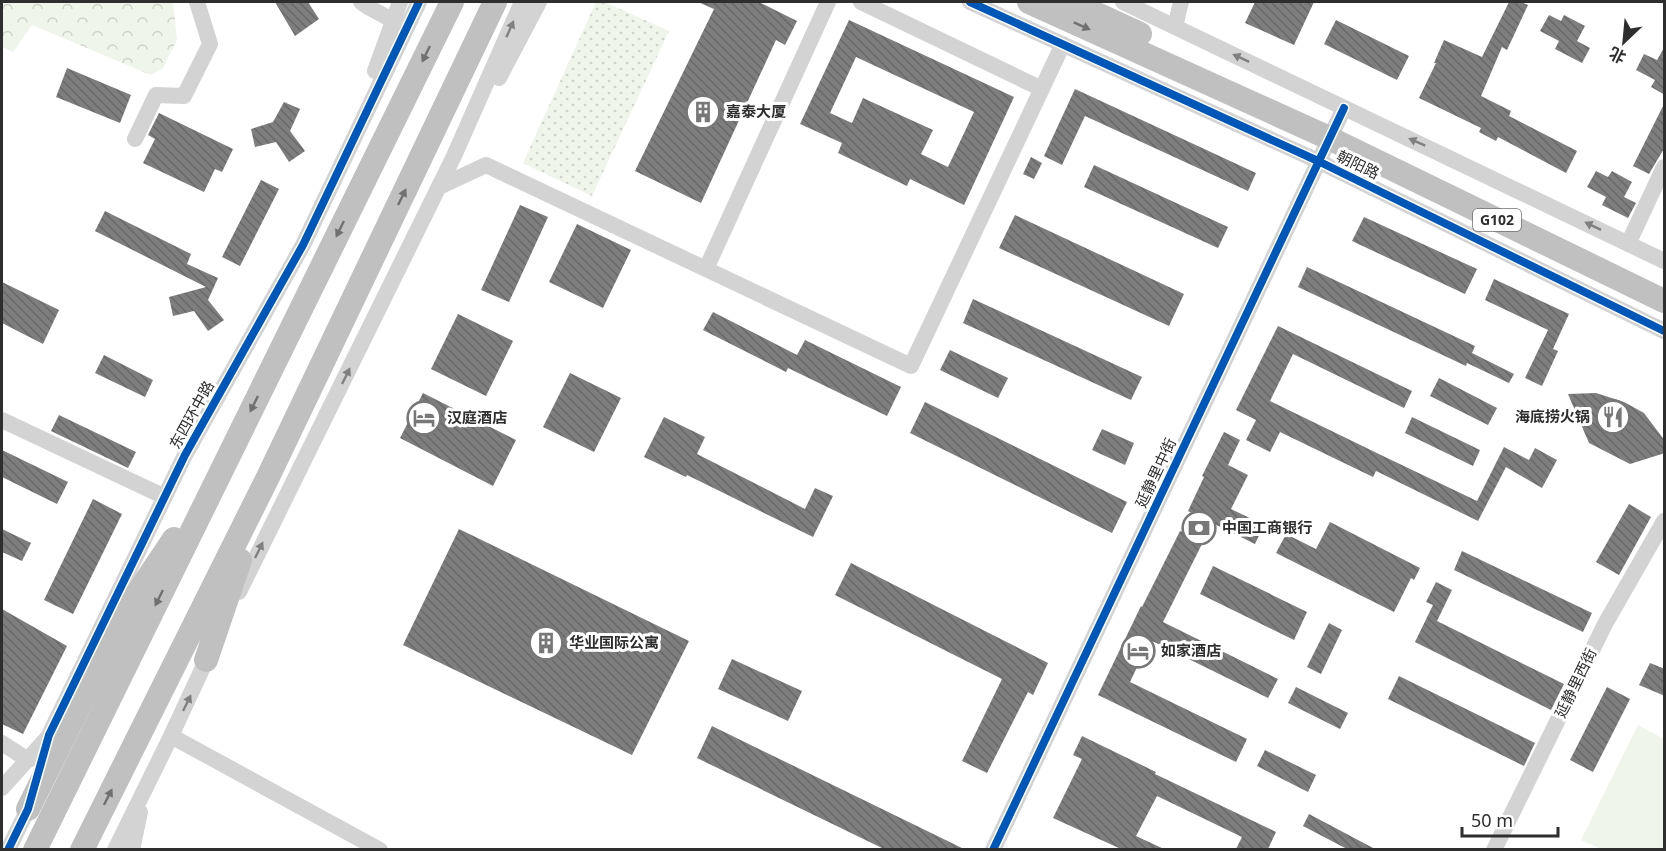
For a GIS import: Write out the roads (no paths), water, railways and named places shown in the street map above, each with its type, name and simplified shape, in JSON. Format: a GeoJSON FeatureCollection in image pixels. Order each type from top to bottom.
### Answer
{"type":"FeatureCollection","features":[{"type":"Feature","properties":{"kind":"highway"},"geometry":{"type":"LineString","coordinates":[[35,849],[452,2]]}},
{"type":"Feature","properties":{"kind":"highway"},"geometry":{"type":"LineString","coordinates":[[82,849],[268,477],[495,2]]}},
{"type":"Feature","properties":{"kind":"highway","name":"朝阳路"},"geometry":{"type":"LineString","coordinates":[[1029,2],[1336,124],[1665,302]]}},
{"type":"Feature","properties":{"kind":"highway","name":"朝阳路"},"geometry":{"type":"LineString","coordinates":[[1071,2],[1336,124],[1665,286]]}},
{"type":"Feature","properties":{"kind":"highway"},"geometry":{"type":"LineString","coordinates":[[28,809],[127,609],[227,460]]}},
{"type":"Feature","properties":{"kind":"highway"},"geometry":{"type":"LineString","coordinates":[[206,660],[268,477]]}},
{"type":"Feature","properties":{"kind":"street"},"geometry":{"type":"LineString","coordinates":[[135,139],[156,95],[184,96],[210,44],[196,2]]}},
{"type":"Feature","properties":{"kind":"street"},"geometry":{"type":"LineString","coordinates":[[361,2],[394,21]]}},
{"type":"Feature","properties":{"kind":"street","name":"东四环中路"},"geometry":{"type":"LineString","coordinates":[[340,168],[400,2]]}},
{"type":"Feature","properties":{"kind":"street","name":"东四环中路"},"geometry":{"type":"LineString","coordinates":[[8,849],[28,809],[49,735],[185,455],[303,245],[419,2]]}},
{"type":"Feature","properties":{"kind":"street"},"geometry":{"type":"LineString","coordinates":[[115,849],[454,156],[522,2]]}},
{"type":"Feature","properties":{"kind":"street"},"geometry":{"type":"LineString","coordinates":[[454,156],[488,100],[539,2]]}},
{"type":"Feature","properties":{"kind":"street"},"geometry":{"type":"LineString","coordinates":[[706,269],[828,2]]}},
{"type":"Feature","properties":{"kind":"street"},"geometry":{"type":"LineString","coordinates":[[861,2],[1042,89]]}},
{"type":"Feature","properties":{"kind":"street","name":"朝阳路"},"geometry":{"type":"LineString","coordinates":[[970,2],[1318,161],[1665,331]]}},
{"type":"Feature","properties":{"kind":"street","name":"朝阳路"},"geometry":{"type":"LineString","coordinates":[[1123,2],[1311,91],[1336,124],[1451,158],[1665,261]]}},
{"type":"Feature","properties":{"kind":"street"},"geometry":{"type":"LineString","coordinates":[[1175,27],[1181,2]]}},
{"type":"Feature","properties":{"kind":"street"},"geometry":{"type":"LineString","coordinates":[[439,187],[486,165],[911,366],[1063,44]]}},
{"type":"Feature","properties":{"kind":"street","name":"延静里中街"},"geometry":{"type":"LineString","coordinates":[[993,849],[1336,124]]}},
{"type":"Feature","properties":{"kind":"street"},"geometry":{"type":"LineString","coordinates":[[1628,244],[1665,167]]}},
{"type":"Feature","properties":{"kind":"street"},"geometry":{"type":"LineString","coordinates":[[2,420],[165,497]]}},
{"type":"Feature","properties":{"kind":"street","name":"延静里西街"},"geometry":{"type":"LineString","coordinates":[[1494,849],[1605,624],[1665,521]]}},
{"type":"Feature","properties":{"kind":"street"},"geometry":{"type":"LineString","coordinates":[[2,788],[49,735]]}},
{"type":"Feature","properties":{"kind":"street"},"geometry":{"type":"LineString","coordinates":[[171,736],[380,849]]}},
{"type":"Feature","properties":{"kind":"street"},"geometry":{"type":"LineString","coordinates":[[2,743],[28,760]]}},
{"type":"Feature","properties":{"kind":"street"},"geometry":{"type":"LineString","coordinates":[[132,849],[147,784]]}},
{"type":"Feature","properties":{"kind":"place","name":"嘉泰大厦"},"geometry":{"type":"Point","coordinates":[703,112]}},
{"type":"Feature","properties":{"kind":"place","name":"海底捞火锅"},"geometry":{"type":"Point","coordinates":[1613,417]}},
{"type":"Feature","properties":{"kind":"place","name":"汉庭酒店"},"geometry":{"type":"Point","coordinates":[424,418]}},
{"type":"Feature","properties":{"kind":"place","name":"中国工商银行"},"geometry":{"type":"Point","coordinates":[1199,528]}},
{"type":"Feature","properties":{"kind":"place","name":"华业国际公寓"},"geometry":{"type":"Point","coordinates":[546,643]}},
{"type":"Feature","properties":{"kind":"place","name":"如家酒店"},"geometry":{"type":"Point","coordinates":[1138,651]}}]}
